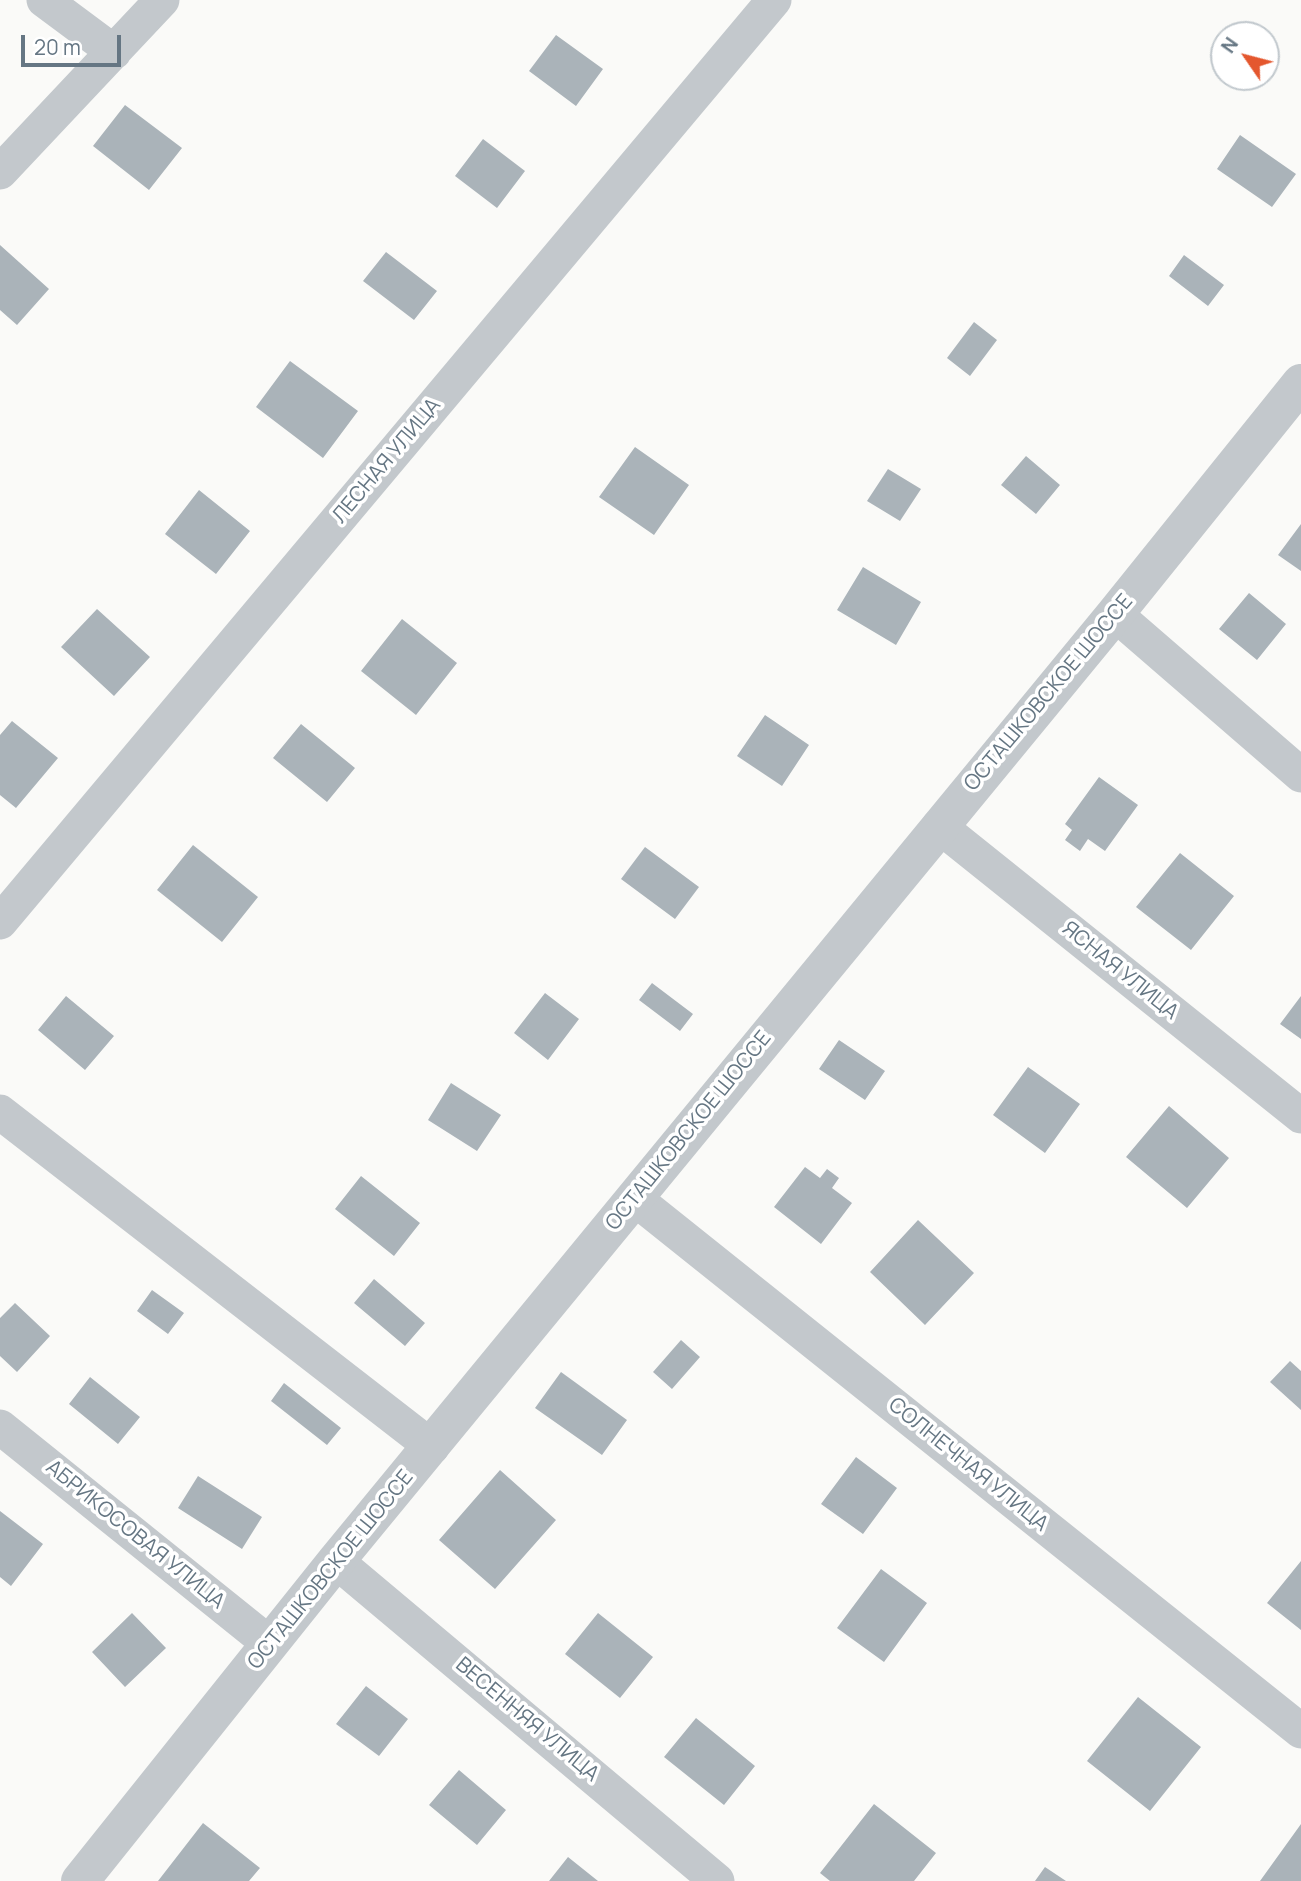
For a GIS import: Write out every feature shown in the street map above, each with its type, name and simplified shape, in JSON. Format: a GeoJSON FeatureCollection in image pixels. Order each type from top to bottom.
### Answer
{"type":"FeatureCollection","features":[{"type":"Feature","properties":{"kind":"street"},"geometry":{"type":"LineString","coordinates":[[44,0],[114,52]]}},
{"type":"Feature","properties":{"kind":"street"},"geometry":{"type":"LineString","coordinates":[[0,173],[162,0]]}},
{"type":"Feature","properties":{"kind":"street","name":"ЛЕСНАЯ УЛИЦА"},"geometry":{"type":"LineString","coordinates":[[0,922],[774,0]]}},
{"type":"Feature","properties":{"kind":"street","name":"ОСТАШКОВСКОЕ ШОССЕ"},"geometry":{"type":"LineString","coordinates":[[80,1881],[336,1561],[1115,614],[1301,383]]}},
{"type":"Feature","properties":{"kind":"street"},"geometry":{"type":"LineString","coordinates":[[1115,614],[1301,775]]}},
{"type":"Feature","properties":{"kind":"street","name":"ЯСНАЯ УЛИЦА"},"geometry":{"type":"LineString","coordinates":[[939,826],[1301,1116]]}},
{"type":"Feature","properties":{"kind":"street"},"geometry":{"type":"LineString","coordinates":[[0,1112],[432,1447]]}},
{"type":"Feature","properties":{"kind":"street","name":"СОЛНЕЧНАЯ УЛИЦА"},"geometry":{"type":"LineString","coordinates":[[634,1198],[1301,1731]]}},
{"type":"Feature","properties":{"kind":"street","name":"АБРИКОСОВАЯ УЛИЦА"},"geometry":{"type":"LineString","coordinates":[[0,1427],[271,1644]]}},
{"type":"Feature","properties":{"kind":"street","name":"ВЕСЕННЯЯ УЛИЦА"},"geometry":{"type":"LineString","coordinates":[[336,1561],[717,1881]]}},
{"type":"Feature","properties":{"kind":"building"},"geometry":{"type":"Polygon","coordinates":[[[556,35],[603,69],[576,106],[529,71],[556,35]]]}},
{"type":"Feature","properties":{"kind":"building"},"geometry":{"type":"Polygon","coordinates":[[[125,105],[182,148],[149,190],[93,146],[125,105]]]}},
{"type":"Feature","properties":{"kind":"building"},"geometry":{"type":"Polygon","coordinates":[[[1240,135],[1296,174],[1272,207],[1217,169],[1240,135]]]}},
{"type":"Feature","properties":{"kind":"building"},"geometry":{"type":"Polygon","coordinates":[[[483,139],[525,171],[497,208],[455,176],[483,139]]]}},
{"type":"Feature","properties":{"kind":"building"},"geometry":{"type":"Polygon","coordinates":[[[0,245],[49,289],[17,325],[0,310],[0,245]]]}},
{"type":"Feature","properties":{"kind":"building"},"geometry":{"type":"Polygon","coordinates":[[[386,252],[437,291],[414,320],[363,281],[386,252]]]}},
{"type":"Feature","properties":{"kind":"building"},"geometry":{"type":"Polygon","coordinates":[[[1184,255],[1224,285],[1208,306],[1169,276],[1184,255]]]}},
{"type":"Feature","properties":{"kind":"building"},"geometry":{"type":"Polygon","coordinates":[[[974,322],[997,340],[970,376],[947,358],[974,322]]]}},
{"type":"Feature","properties":{"kind":"building"},"geometry":{"type":"Polygon","coordinates":[[[290,361],[358,411],[323,458],[256,407],[290,361]]]}},
{"type":"Feature","properties":{"kind":"building"},"geometry":{"type":"Polygon","coordinates":[[[635,447],[689,485],[654,535],[599,497],[635,447]]]}},
{"type":"Feature","properties":{"kind":"building"},"geometry":{"type":"Polygon","coordinates":[[[1026,456],[1060,485],[1036,514],[1001,485],[1026,456]]]}},
{"type":"Feature","properties":{"kind":"building"},"geometry":{"type":"Polygon","coordinates":[[[888,469],[921,489],[900,521],[867,501],[888,469]]]}},
{"type":"Feature","properties":{"kind":"building"},"geometry":{"type":"Polygon","coordinates":[[[199,490],[250,531],[216,574],[165,534],[199,490]]]}},
{"type":"Feature","properties":{"kind":"building"},"geometry":{"type":"Polygon","coordinates":[[[1301,524],[1301,571],[1278,555],[1301,524]]]}},
{"type":"Feature","properties":{"kind":"building"},"geometry":{"type":"Polygon","coordinates":[[[863,567],[921,602],[896,645],[837,610],[863,567]]]}},
{"type":"Feature","properties":{"kind":"building"},"geometry":{"type":"Polygon","coordinates":[[[1249,593],[1286,624],[1257,660],[1219,629],[1249,593]]]}},
{"type":"Feature","properties":{"kind":"building"},"geometry":{"type":"Polygon","coordinates":[[[97,609],[150,657],[114,696],[61,647],[97,609]]]}},
{"type":"Feature","properties":{"kind":"building"},"geometry":{"type":"Polygon","coordinates":[[[402,619],[457,663],[416,715],[361,671],[402,619]]]}},
{"type":"Feature","properties":{"kind":"building"},"geometry":{"type":"Polygon","coordinates":[[[765,715],[809,745],[782,786],[737,756],[765,715]]]}},
{"type":"Feature","properties":{"kind":"building"},"geometry":{"type":"Polygon","coordinates":[[[12,721],[58,758],[16,808],[0,795],[0,735],[12,721]]]}},
{"type":"Feature","properties":{"kind":"building"},"geometry":{"type":"Polygon","coordinates":[[[301,724],[355,768],[327,802],[273,758],[301,724]]]}},
{"type":"Feature","properties":{"kind":"building"},"geometry":{"type":"Polygon","coordinates":[[[1099,777],[1138,805],[1105,851],[1088,839],[1080,851],[1065,840],[1072,830],[1065,824],[1099,777]]]}},
{"type":"Feature","properties":{"kind":"building"},"geometry":{"type":"Polygon","coordinates":[[[193,845],[258,897],[222,942],[157,890],[193,845]]]}},
{"type":"Feature","properties":{"kind":"building"},"geometry":{"type":"Polygon","coordinates":[[[645,847],[699,887],[675,919],[621,879],[645,847]]]}},
{"type":"Feature","properties":{"kind":"building"},"geometry":{"type":"Polygon","coordinates":[[[1180,853],[1234,896],[1191,950],[1136,907],[1180,853]]]}},
{"type":"Feature","properties":{"kind":"building"},"geometry":{"type":"Polygon","coordinates":[[[652,983],[693,1014],[680,1031],[639,1000],[652,983]]]}},
{"type":"Feature","properties":{"kind":"building"},"geometry":{"type":"Polygon","coordinates":[[[545,993],[579,1019],[548,1060],[514,1033],[545,993]]]}},
{"type":"Feature","properties":{"kind":"building"},"geometry":{"type":"Polygon","coordinates":[[[66,996],[114,1036],[85,1070],[38,1030],[66,996]]]}},
{"type":"Feature","properties":{"kind":"building"},"geometry":{"type":"Polygon","coordinates":[[[1301,996],[1301,1039],[1280,1024],[1301,996]]]}},
{"type":"Feature","properties":{"kind":"building"},"geometry":{"type":"Polygon","coordinates":[[[839,1040],[885,1071],[865,1100],[819,1069],[839,1040]]]}},
{"type":"Feature","properties":{"kind":"building"},"geometry":{"type":"Polygon","coordinates":[[[1028,1067],[1080,1104],[1045,1153],[993,1115],[1028,1067]]]}},
{"type":"Feature","properties":{"kind":"building"},"geometry":{"type":"Polygon","coordinates":[[[451,1083],[501,1115],[477,1151],[428,1120],[451,1083]]]}},
{"type":"Feature","properties":{"kind":"building"},"geometry":{"type":"Polygon","coordinates":[[[1169,1106],[1229,1158],[1187,1208],[1126,1157],[1169,1106]]]}},
{"type":"Feature","properties":{"kind":"building"},"geometry":{"type":"Polygon","coordinates":[[[805,1167],[820,1178],[827,1169],[839,1178],[832,1188],[852,1203],[821,1244],[774,1207],[805,1167]]]}},
{"type":"Feature","properties":{"kind":"building"},"geometry":{"type":"Polygon","coordinates":[[[361,1176],[420,1223],[394,1256],[335,1209],[361,1176]]]}},
{"type":"Feature","properties":{"kind":"building"},"geometry":{"type":"Polygon","coordinates":[[[918,1220],[974,1273],[925,1325],[870,1272],[918,1220]]]}},
{"type":"Feature","properties":{"kind":"building"},"geometry":{"type":"Polygon","coordinates":[[[374,1279],[425,1323],[405,1346],[354,1303],[374,1279]]]}},
{"type":"Feature","properties":{"kind":"building"},"geometry":{"type":"Polygon","coordinates":[[[152,1290],[184,1313],[168,1334],[137,1311],[152,1290]]]}},
{"type":"Feature","properties":{"kind":"building"},"geometry":{"type":"Polygon","coordinates":[[[15,1303],[50,1336],[17,1372],[0,1356],[0,1318],[15,1303]]]}},
{"type":"Feature","properties":{"kind":"building"},"geometry":{"type":"Polygon","coordinates":[[[681,1340],[700,1357],[672,1389],[653,1372],[681,1340]]]}},
{"type":"Feature","properties":{"kind":"building"},"geometry":{"type":"Polygon","coordinates":[[[1290,1361],[1301,1371],[1301,1410],[1270,1382],[1290,1361]]]}},
{"type":"Feature","properties":{"kind":"building"},"geometry":{"type":"Polygon","coordinates":[[[561,1372],[627,1420],[602,1455],[535,1408],[561,1372]]]}},
{"type":"Feature","properties":{"kind":"building"},"geometry":{"type":"Polygon","coordinates":[[[90,1377],[140,1417],[118,1444],[69,1404],[90,1377]]]}},
{"type":"Feature","properties":{"kind":"building"},"geometry":{"type":"Polygon","coordinates":[[[284,1383],[341,1428],[327,1445],[271,1401],[284,1383]]]}},
{"type":"Feature","properties":{"kind":"building"},"geometry":{"type":"Polygon","coordinates":[[[856,1457],[897,1488],[863,1534],[821,1504],[856,1457]]]}},
{"type":"Feature","properties":{"kind":"building"},"geometry":{"type":"Polygon","coordinates":[[[500,1470],[556,1520],[495,1589],[439,1540],[500,1470]]]}},
{"type":"Feature","properties":{"kind":"building"},"geometry":{"type":"Polygon","coordinates":[[[198,1476],[262,1517],[242,1549],[178,1508],[198,1476]]]}},
{"type":"Feature","properties":{"kind":"building"},"geometry":{"type":"Polygon","coordinates":[[[0,1511],[43,1544],[11,1586],[0,1577],[0,1511]]]}},
{"type":"Feature","properties":{"kind":"building"},"geometry":{"type":"Polygon","coordinates":[[[1301,1561],[1301,1630],[1267,1603],[1301,1561]]]}},
{"type":"Feature","properties":{"kind":"building"},"geometry":{"type":"Polygon","coordinates":[[[881,1569],[927,1603],[884,1662],[837,1628],[881,1569]]]}},
{"type":"Feature","properties":{"kind":"building"},"geometry":{"type":"Polygon","coordinates":[[[132,1613],[166,1648],[125,1687],[92,1652],[132,1613]]]}},
{"type":"Feature","properties":{"kind":"building"},"geometry":{"type":"Polygon","coordinates":[[[598,1613],[653,1657],[620,1698],[565,1654],[598,1613]]]}},
{"type":"Feature","properties":{"kind":"building"},"geometry":{"type":"Polygon","coordinates":[[[366,1686],[408,1719],[379,1756],[336,1724],[366,1686]]]}},
{"type":"Feature","properties":{"kind":"building"},"geometry":{"type":"Polygon","coordinates":[[[1138,1697],[1201,1747],[1150,1811],[1087,1761],[1138,1697]]]}},
{"type":"Feature","properties":{"kind":"building"},"geometry":{"type":"Polygon","coordinates":[[[696,1718],[755,1766],[724,1805],[664,1757],[696,1718]]]}},
{"type":"Feature","properties":{"kind":"building"},"geometry":{"type":"Polygon","coordinates":[[[459,1770],[506,1810],[477,1845],[429,1805],[459,1770]]]}},
{"type":"Feature","properties":{"kind":"building"},"geometry":{"type":"Polygon","coordinates":[[[874,1804],[936,1853],[914,1881],[830,1881],[820,1873],[874,1804]]]}},
{"type":"Feature","properties":{"kind":"building"},"geometry":{"type":"Polygon","coordinates":[[[203,1823],[260,1868],[249,1881],[158,1881],[203,1823]]]}},
{"type":"Feature","properties":{"kind":"building"},"geometry":{"type":"Polygon","coordinates":[[[1301,1824],[1301,1881],[1260,1881],[1301,1824]]]}},
{"type":"Feature","properties":{"kind":"building"},"geometry":{"type":"Polygon","coordinates":[[[568,1857],[598,1881],[549,1881],[568,1857]]]}},
{"type":"Feature","properties":{"kind":"building"},"geometry":{"type":"Polygon","coordinates":[[[1045,1867],[1066,1881],[1035,1881],[1045,1867]]]}}]}
